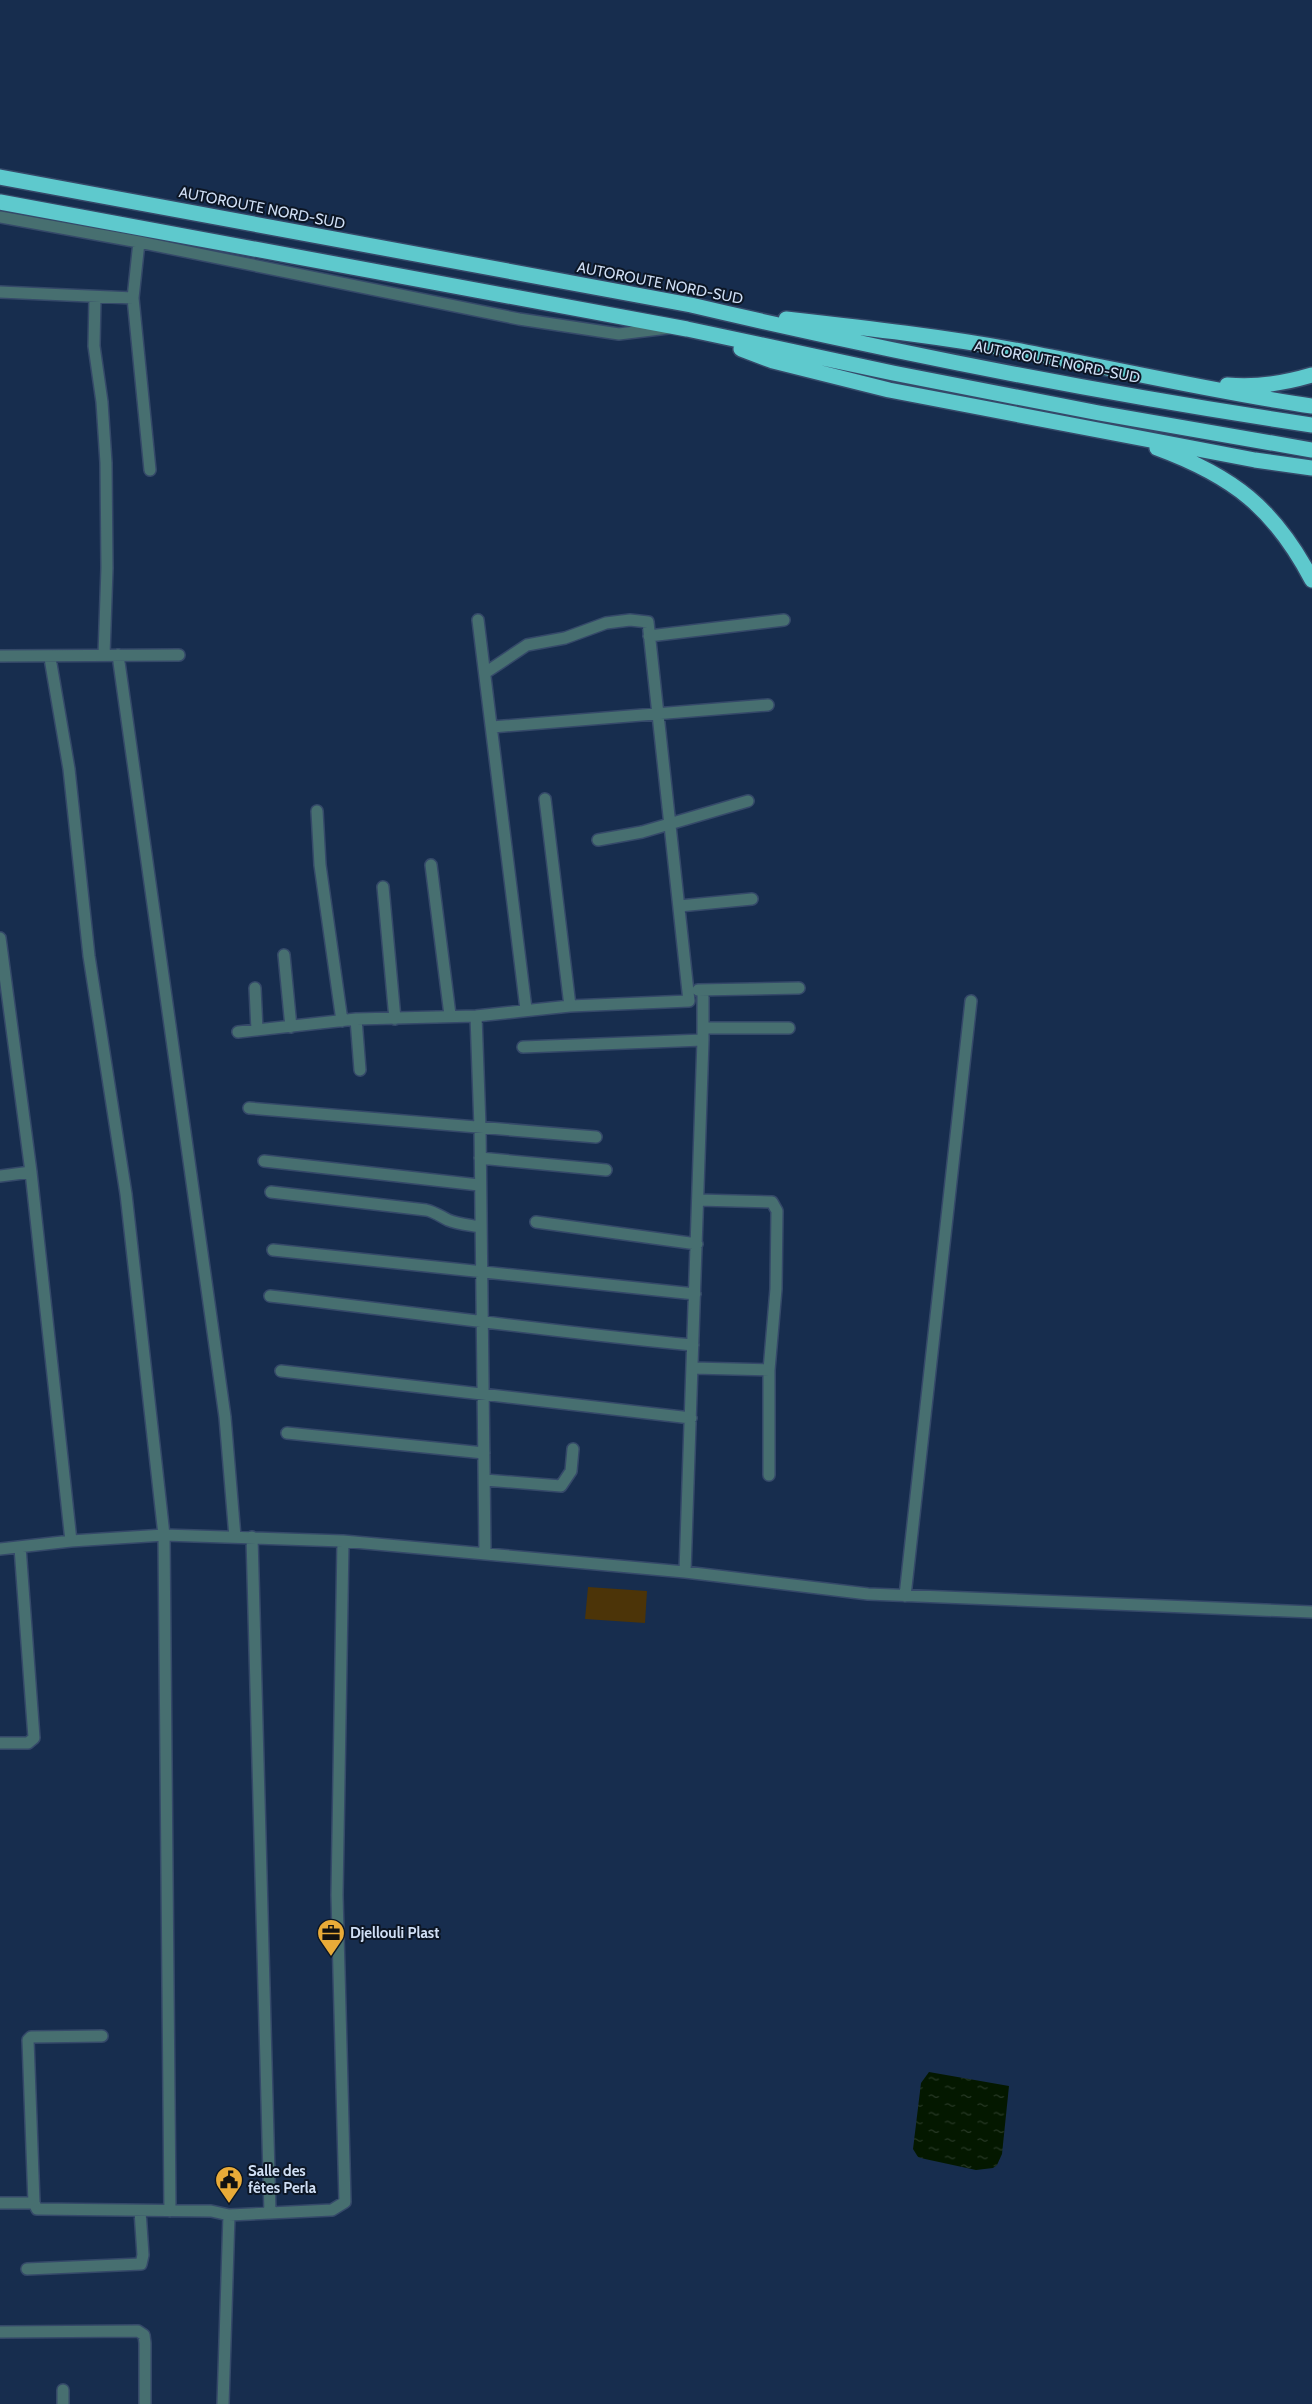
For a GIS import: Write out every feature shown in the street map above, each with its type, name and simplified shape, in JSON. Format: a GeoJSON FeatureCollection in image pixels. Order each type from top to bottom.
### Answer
{"type":"FeatureCollection","features":[{"type":"Feature","properties":{"kind":"highway","name":"AUTOROUTE NORD-SUD"},"geometry":{"type":"LineString","coordinates":[[0,177],[691,305],[802,331],[1049,380],[1312,425]]}},
{"type":"Feature","properties":{"kind":"highway"},"geometry":{"type":"LineString","coordinates":[[0,202],[681,328],[1090,412],[1312,450]]}},
{"type":"Feature","properties":{"kind":"highway"},"geometry":{"type":"LineString","coordinates":[[691,305],[765,317],[927,335],[1026,352],[1222,392],[1312,406]]}},
{"type":"Feature","properties":{"kind":"highway"},"geometry":{"type":"LineString","coordinates":[[681,328],[773,361],[889,390],[1255,460],[1312,468]]}},
{"type":"Feature","properties":{"kind":"highway"},"geometry":{"type":"LineString","coordinates":[[1157,379],[1235,386],[1292,381],[1312,374]]}},
{"type":"Feature","properties":{"kind":"highway"},"geometry":{"type":"LineString","coordinates":[[1084,427],[1143,443],[1179,456],[1210,470],[1233,485],[1258,504],[1278,526],[1312,580]]}},
{"type":"Feature","properties":{"kind":"street"},"geometry":{"type":"LineString","coordinates":[[0,217],[139,242],[519,319],[605,333],[630,334],[681,328]]}},
{"type":"Feature","properties":{"kind":"street"},"geometry":{"type":"LineString","coordinates":[[139,242],[133,298],[150,470]]}},
{"type":"Feature","properties":{"kind":"street"},"geometry":{"type":"LineString","coordinates":[[0,292],[133,298]]}},
{"type":"Feature","properties":{"kind":"street"},"geometry":{"type":"LineString","coordinates":[[95,297],[94,346],[102,402],[106,463],[107,568],[104,655]]}},
{"type":"Feature","properties":{"kind":"street"},"geometry":{"type":"LineString","coordinates":[[478,620],[526,1009]]}},
{"type":"Feature","properties":{"kind":"street"},"geometry":{"type":"LineString","coordinates":[[485,673],[527,645],[565,638],[606,623],[630,620],[648,622],[689,996]]}},
{"type":"Feature","properties":{"kind":"street"},"geometry":{"type":"LineString","coordinates":[[649,636],[784,620]]}},
{"type":"Feature","properties":{"kind":"street"},"geometry":{"type":"LineString","coordinates":[[0,656],[50,658],[104,655],[179,655]]}},
{"type":"Feature","properties":{"kind":"street"},"geometry":{"type":"LineString","coordinates":[[118,655],[225,1417],[235,1537]]}},
{"type":"Feature","properties":{"kind":"street"},"geometry":{"type":"LineString","coordinates":[[50,658],[69,769],[91,965],[126,1194],[164,1535],[170,2211]]}},
{"type":"Feature","properties":{"kind":"street"},"geometry":{"type":"LineString","coordinates":[[492,727],[768,705]]}},
{"type":"Feature","properties":{"kind":"street"},"geometry":{"type":"LineString","coordinates":[[545,799],[570,1006]]}},
{"type":"Feature","properties":{"kind":"street"},"geometry":{"type":"LineString","coordinates":[[598,840],[670,824],[748,801]]}},
{"type":"Feature","properties":{"kind":"street"},"geometry":{"type":"LineString","coordinates":[[317,811],[320,865],[342,1021]]}},
{"type":"Feature","properties":{"kind":"street"},"geometry":{"type":"LineString","coordinates":[[431,864],[450,1016]]}},
{"type":"Feature","properties":{"kind":"street"},"geometry":{"type":"LineString","coordinates":[[383,887],[395,1019]]}},
{"type":"Feature","properties":{"kind":"street"},"geometry":{"type":"LineString","coordinates":[[679,906],[752,899]]}},
{"type":"Feature","properties":{"kind":"street"},"geometry":{"type":"LineString","coordinates":[[0,938],[31,1172],[71,1541]]}},
{"type":"Feature","properties":{"kind":"street"},"geometry":{"type":"LineString","coordinates":[[284,955],[291,1028]]}},
{"type":"Feature","properties":{"kind":"street"},"geometry":{"type":"LineString","coordinates":[[255,988],[257,1030]]}},
{"type":"Feature","properties":{"kind":"street"},"geometry":{"type":"LineString","coordinates":[[238,1032],[291,1028],[356,1019],[476,1016],[526,1009],[799,988]]}},
{"type":"Feature","properties":{"kind":"street"},"geometry":{"type":"LineString","coordinates":[[686,1572],[703,996]]}},
{"type":"Feature","properties":{"kind":"street"},"geometry":{"type":"LineString","coordinates":[[905,1596],[971,1001]]}},
{"type":"Feature","properties":{"kind":"street"},"geometry":{"type":"LineString","coordinates":[[476,1016],[480,1127],[479,1185],[483,1321],[485,1554]]}},
{"type":"Feature","properties":{"kind":"street"},"geometry":{"type":"LineString","coordinates":[[356,1019],[360,1070]]}},
{"type":"Feature","properties":{"kind":"street"},"geometry":{"type":"LineString","coordinates":[[703,1028],[789,1028]]}},
{"type":"Feature","properties":{"kind":"street"},"geometry":{"type":"LineString","coordinates":[[523,1047],[703,1040]]}},
{"type":"Feature","properties":{"kind":"street"},"geometry":{"type":"LineString","coordinates":[[249,1108],[596,1137]]}},
{"type":"Feature","properties":{"kind":"street"},"geometry":{"type":"LineString","coordinates":[[480,1158],[606,1170]]}},
{"type":"Feature","properties":{"kind":"street"},"geometry":{"type":"LineString","coordinates":[[264,1161],[479,1185]]}},
{"type":"Feature","properties":{"kind":"street"},"geometry":{"type":"LineString","coordinates":[[0,1176],[31,1172]]}},
{"type":"Feature","properties":{"kind":"street"},"geometry":{"type":"LineString","coordinates":[[271,1192],[426,1210],[440,1213],[446,1219],[480,1227]]}},
{"type":"Feature","properties":{"kind":"street"},"geometry":{"type":"LineString","coordinates":[[698,1200],[772,1202],[778,1211],[776,1289],[769,1370],[769,1475]]}},
{"type":"Feature","properties":{"kind":"street"},"geometry":{"type":"LineString","coordinates":[[536,1222],[697,1244]]}},
{"type":"Feature","properties":{"kind":"street"},"geometry":{"type":"LineString","coordinates":[[273,1250],[481,1270],[695,1294]]}},
{"type":"Feature","properties":{"kind":"street"},"geometry":{"type":"LineString","coordinates":[[270,1296],[483,1321],[525,1328],[693,1345]]}},
{"type":"Feature","properties":{"kind":"street"},"geometry":{"type":"LineString","coordinates":[[693,1368],[769,1370]]}},
{"type":"Feature","properties":{"kind":"street"},"geometry":{"type":"LineString","coordinates":[[281,1371],[691,1418]]}},
{"type":"Feature","properties":{"kind":"street"},"geometry":{"type":"LineString","coordinates":[[287,1433],[484,1453]]}},
{"type":"Feature","properties":{"kind":"street"},"geometry":{"type":"LineString","coordinates":[[485,1480],[561,1486],[571,1471],[572,1449]]}},
{"type":"Feature","properties":{"kind":"street"},"geometry":{"type":"LineString","coordinates":[[0,1549],[71,1541],[164,1535],[343,1541],[686,1572],[868,1594],[1312,1612]]}},
{"type":"Feature","properties":{"kind":"street"},"geometry":{"type":"LineString","coordinates":[[252,1537],[270,2213]]}},
{"type":"Feature","properties":{"kind":"street"},"geometry":{"type":"LineString","coordinates":[[102,2036],[31,2037],[28,2040],[34,2203],[37,2209],[43,2211],[211,2211],[229,2215],[332,2210],[345,2202],[337,1896],[343,1541]]}},
{"type":"Feature","properties":{"kind":"street"},"geometry":{"type":"LineString","coordinates":[[0,1743],[28,1743],[34,1738],[20,1547]]}},
{"type":"Feature","properties":{"kind":"street"},"geometry":{"type":"LineString","coordinates":[[0,2203],[34,2203]]}},
{"type":"Feature","properties":{"kind":"street"},"geometry":{"type":"LineString","coordinates":[[27,2269],[141,2264],[143,2255],[140,2211]]}},
{"type":"Feature","properties":{"kind":"street"},"geometry":{"type":"LineString","coordinates":[[224,2404],[229,2215]]}},
{"type":"Feature","properties":{"kind":"street"},"geometry":{"type":"LineString","coordinates":[[0,2332],[138,2331],[144,2335],[145,2343],[145,2404]]}},
{"type":"Feature","properties":{"kind":"street"},"geometry":{"type":"LineString","coordinates":[[63,2390],[63,2404]]}},
{"type":"Feature","properties":{"kind":"shaded area"},"geometry":{"type":"Polygon","coordinates":[[[588,1587],[647,1591],[645,1623],[585,1619],[588,1587]]]}},
{"type":"Feature","properties":{"kind":"water"},"geometry":{"type":"Polygon","coordinates":[[[929,2072],[1009,2086],[1002,2154],[997,2165],[993,2168],[976,2170],[918,2157],[913,2149],[921,2083],[929,2072]]]}},
{"type":"Feature","properties":{"kind":"place","name":"Djellouli Plast"},"geometry":{"type":"Point","coordinates":[331,1957]}},
{"type":"Feature","properties":{"kind":"place","name":"Salle des fêtes Perla"},"geometry":{"type":"Point","coordinates":[229,2204]}}]}
